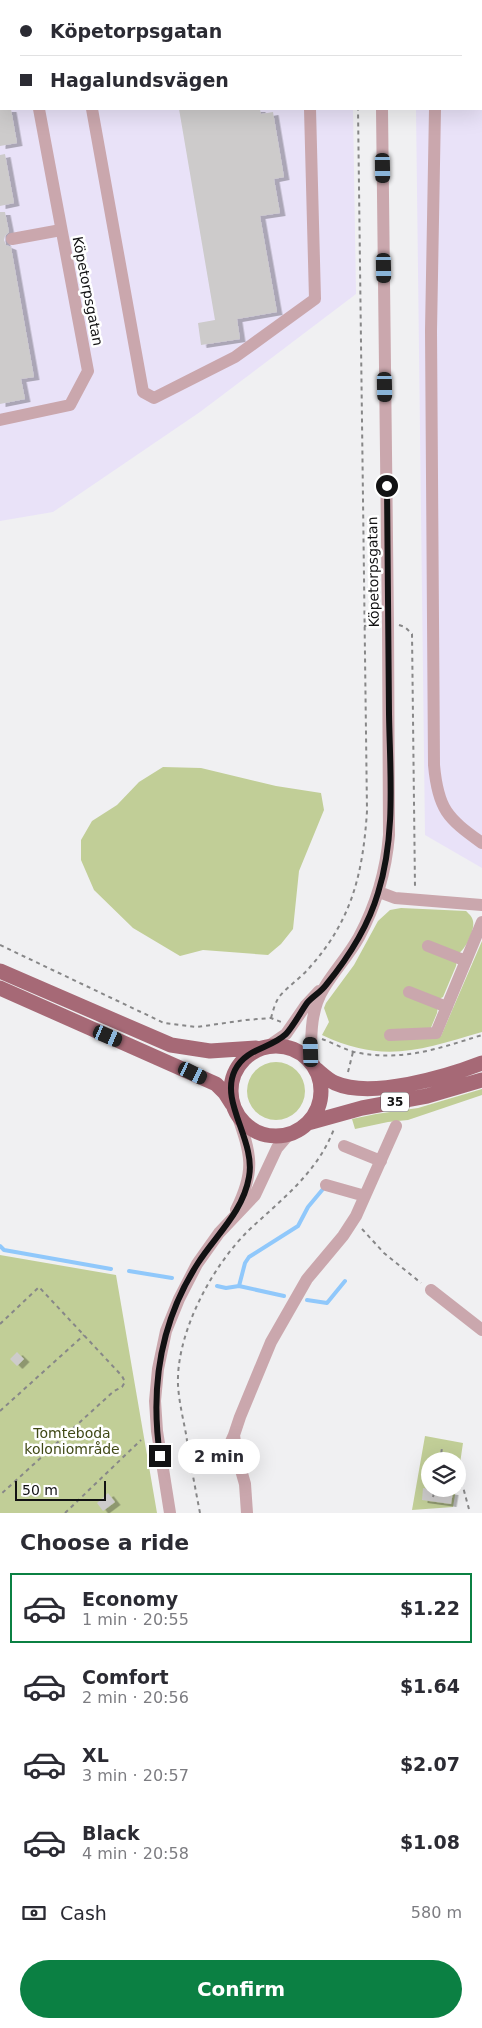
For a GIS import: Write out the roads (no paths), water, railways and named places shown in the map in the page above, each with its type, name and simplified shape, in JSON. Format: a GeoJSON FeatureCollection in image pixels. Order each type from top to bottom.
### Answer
{"type":"FeatureCollection","features":[{"type":"Feature","properties":{"kind":"main road","name":"35"},"geometry":{"type":"LineString","coordinates":[[0,971],[171,1045],[210,1050],[282,1045],[293,1048],[303,1054],[336,1084],[367,1088],[398,1086],[425,1081],[482,1063]]}},
{"type":"Feature","properties":{"kind":"main road"},"geometry":{"type":"LineString","coordinates":[[0,988],[208,1081],[225,1093],[247,1126],[260,1133],[274,1136],[289,1134]]}},
{"type":"Feature","properties":{"kind":"main road"},"geometry":{"type":"LineString","coordinates":[[235,1109],[231,1083],[235,1070],[243,1059],[265,1047]]}},
{"type":"Feature","properties":{"kind":"main road"},"geometry":{"type":"LineString","coordinates":[[308,1123],[316,1112],[321,1098],[321,1083],[314,1066]]}},
{"type":"Feature","properties":{"kind":"main road","name":"35"},"geometry":{"type":"LineString","coordinates":[[289,1134],[308,1123],[362,1108],[427,1096],[482,1080]]}},
{"type":"Feature","properties":{"kind":"street","name":"Köpetorpsgatan"},"geometry":{"type":"LineString","coordinates":[[0,420],[70,405],[88,371],[39,110]]}},
{"type":"Feature","properties":{"kind":"street"},"geometry":{"type":"LineString","coordinates":[[92,110],[143,392],[154,398],[235,357],[315,299],[310,110]]}},
{"type":"Feature","properties":{"kind":"street","name":"Köpetorpsgatan"},"geometry":{"type":"LineString","coordinates":[[314,1066],[311,1028],[313,1016],[324,988],[358,938],[374,908],[386,865],[389,835],[382,110]]}},
{"type":"Feature","properties":{"kind":"street"},"geometry":{"type":"LineString","coordinates":[[435,110],[431,332],[434,765],[436,787],[445,811],[482,843]]}},
{"type":"Feature","properties":{"kind":"street"},"geometry":{"type":"LineString","coordinates":[[12,239],[61,230]]}},
{"type":"Feature","properties":{"kind":"street"},"geometry":{"type":"LineString","coordinates":[[379,892],[396,898],[482,905]]}},
{"type":"Feature","properties":{"kind":"street"},"geometry":{"type":"LineString","coordinates":[[390,1035],[436,1033],[482,922]]}},
{"type":"Feature","properties":{"kind":"street"},"geometry":{"type":"LineString","coordinates":[[428,946],[466,961]]}},
{"type":"Feature","properties":{"kind":"street","name":"Köpetorpsgatan"},"geometry":{"type":"LineString","coordinates":[[265,1047],[286,1034],[310,1000],[324,988]]}},
{"type":"Feature","properties":{"kind":"street"},"geometry":{"type":"LineString","coordinates":[[409,992],[447,1007]]}},
{"type":"Feature","properties":{"kind":"street"},"geometry":{"type":"LineString","coordinates":[[232,1220],[246,1190],[250,1176],[248,1151],[235,1109]]}},
{"type":"Feature","properties":{"kind":"street"},"geometry":{"type":"LineString","coordinates":[[218,1468],[234,1435],[254,1382],[280,1325],[307,1279],[343,1236],[356,1216],[396,1126]]}},
{"type":"Feature","properties":{"kind":"street"},"geometry":{"type":"LineString","coordinates":[[170,1513],[157,1432],[155,1401],[158,1369],[166,1331],[179,1299],[197,1264],[219,1233],[255,1195],[277,1148],[289,1134]]}},
{"type":"Feature","properties":{"kind":"street"},"geometry":{"type":"LineString","coordinates":[[344,1146],[381,1162]]}},
{"type":"Feature","properties":{"kind":"street"},"geometry":{"type":"LineString","coordinates":[[326,1185],[364,1196]]}},
{"type":"Feature","properties":{"kind":"street"},"geometry":{"type":"LineString","coordinates":[[431,1290],[482,1330]]}},
{"type":"Feature","properties":{"kind":"street"},"geometry":{"type":"LineString","coordinates":[[234,1435],[236,1456],[245,1484],[247,1513]]}},
{"type":"Feature","properties":{"kind":"waterway"},"geometry":{"type":"LineString","coordinates":[[239,1286],[245,1263],[249,1257],[298,1226],[308,1207],[323,1189]]}},
{"type":"Feature","properties":{"kind":"waterway"},"geometry":{"type":"LineString","coordinates":[[0,1246],[4,1250],[111,1269]]}},
{"type":"Feature","properties":{"kind":"waterway"},"geometry":{"type":"LineString","coordinates":[[129,1271],[172,1278]]}},
{"type":"Feature","properties":{"kind":"waterway"},"geometry":{"type":"LineString","coordinates":[[307,1300],[327,1303],[345,1281]]}},
{"type":"Feature","properties":{"kind":"waterway"},"geometry":{"type":"LineString","coordinates":[[217,1286],[226,1288],[239,1286],[284,1296]]}},
{"type":"Feature","properties":{"kind":"park label","name":"Tomteboda koloniområde"},"geometry":{"type":"Point","coordinates":[72,1442]}}]}
